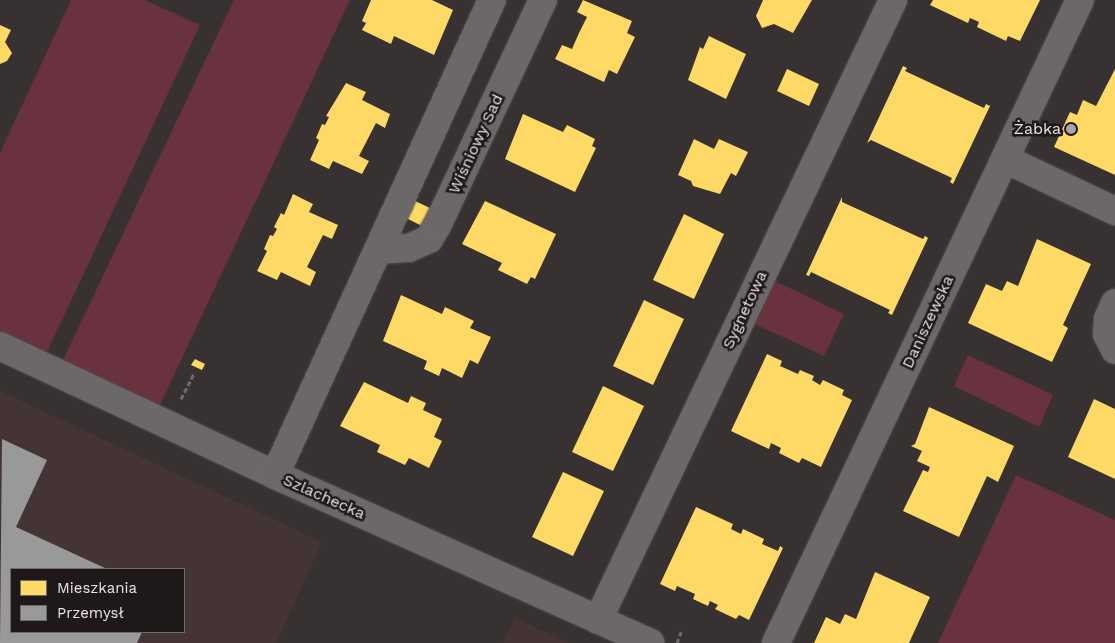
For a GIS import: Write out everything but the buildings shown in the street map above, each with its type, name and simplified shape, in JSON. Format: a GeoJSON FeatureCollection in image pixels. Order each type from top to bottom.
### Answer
{"type":"FeatureCollection","features":[{"type":"Feature","properties":{"kind":"street"},"geometry":{"type":"LineString","coordinates":[[275,475],[378,250],[393,212],[492,0]]}},
{"type":"Feature","properties":{"kind":"street","name":"Wiśniowy Sad"},"geometry":{"type":"LineString","coordinates":[[378,250],[409,248],[429,239],[438,224],[543,0]]}},
{"type":"Feature","properties":{"kind":"street","name":"Sygnetowa"},"geometry":{"type":"LineString","coordinates":[[598,620],[892,0]]}},
{"type":"Feature","properties":{"kind":"street","name":"Daniszewska"},"geometry":{"type":"LineString","coordinates":[[776,643],[1080,0]]}},
{"type":"Feature","properties":{"kind":"street"},"geometry":{"type":"LineString","coordinates":[[1006,159],[1115,212]]}},
{"type":"Feature","properties":{"kind":"street"},"geometry":{"type":"LineString","coordinates":[[1115,303],[1108,319],[1106,334],[1115,350]]}},
{"type":"Feature","properties":{"kind":"street","name":"Szlachecka"},"geometry":{"type":"LineString","coordinates":[[0,346],[275,475],[650,643]]}},
{"type":"Feature","properties":{"kind":"path"},"geometry":{"type":"LineString","coordinates":[[181,400],[195,372]]}},
{"type":"Feature","properties":{"kind":"path"},"geometry":{"type":"LineString","coordinates":[[678,641],[682,632]]}},
{"type":"Feature","properties":{"kind":"shaded area"},"geometry":{"type":"Polygon","coordinates":[[[71,0],[145,0],[200,25],[47,352],[0,330],[0,153],[71,0]]]}},
{"type":"Feature","properties":{"kind":"shaded area"},"geometry":{"type":"Polygon","coordinates":[[[234,0],[350,0],[160,405],[63,360],[234,0]]]}},
{"type":"Feature","properties":{"kind":"shaded area"},"geometry":{"type":"Polygon","coordinates":[[[775,281],[844,314],[824,356],[755,324],[775,281]]]}},
{"type":"Feature","properties":{"kind":"shaded area"},"geometry":{"type":"Polygon","coordinates":[[[968,355],[1053,395],[1039,427],[954,386],[968,355]]]}},
{"type":"Feature","properties":{"kind":"shaded area"},"geometry":{"type":"Polygon","coordinates":[[[0,391],[322,542],[276,643],[0,643],[0,391]]]}},
{"type":"Feature","properties":{"kind":"shaded area"},"geometry":{"type":"Polygon","coordinates":[[[1016,475],[1115,520],[1115,643],[938,643],[1016,475]]]}},
{"type":"Feature","properties":{"kind":"shaded area"},"geometry":{"type":"Polygon","coordinates":[[[515,618],[569,643],[503,643],[515,618]]]}},
{"type":"Feature","properties":{"kind":"place","name":"Żabka"},"geometry":{"type":"Point","coordinates":[1071,129]}}]}
